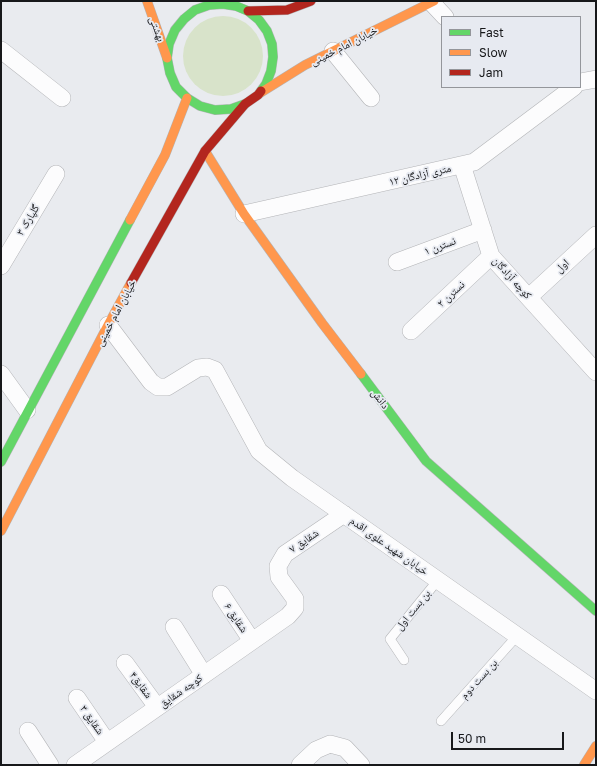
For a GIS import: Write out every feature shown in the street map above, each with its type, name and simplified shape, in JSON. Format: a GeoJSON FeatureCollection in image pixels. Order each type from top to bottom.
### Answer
{"type":"FeatureCollection","features":[{"type":"Feature","properties":{"kind":"main road","name":"بهشتی"},"geometry":{"type":"LineString","coordinates":[[147,1],[167,58]]}},
{"type":"Feature","properties":{"kind":"main road"},"geometry":{"type":"LineString","coordinates":[[248,11],[287,10],[310,1]]}},
{"type":"Feature","properties":{"kind":"main road"},"geometry":{"type":"LineString","coordinates":[[220,2],[248,11],[259,20],[267,31],[272,44],[273,57],[271,71],[266,84],[258,94],[245,104],[230,109],[215,110],[200,106],[187,98],[176,87],[170,73],[167,58],[169,44],[175,30],[184,19],[195,10],[220,2]]}},
{"type":"Feature","properties":{"kind":"main road","name":"خیابان امام خمینی"},"geometry":{"type":"LineString","coordinates":[[258,94],[305,65],[432,2]]}},
{"type":"Feature","properties":{"kind":"main road"},"geometry":{"type":"LineString","coordinates":[[1,462],[27,410],[165,155],[187,98]]}},
{"type":"Feature","properties":{"kind":"main road","name":"خیابان امام خمینی"},"geometry":{"type":"LineString","coordinates":[[1,531],[108,325],[205,151],[245,104]]}},
{"type":"Feature","properties":{"kind":"main road","name":"دانش"},"geometry":{"type":"LineString","coordinates":[[205,151],[244,214],[322,323],[426,461],[596,611]]}},
{"type":"Feature","properties":{"kind":"main road"},"geometry":{"type":"LineString","coordinates":[[584,765],[596,746]]}},
{"type":"Feature","properties":{"kind":"street"},"geometry":{"type":"LineString","coordinates":[[432,2],[444,16]]}},
{"type":"Feature","properties":{"kind":"street"},"geometry":{"type":"LineString","coordinates":[[1,50],[62,98]]}},
{"type":"Feature","properties":{"kind":"street"},"geometry":{"type":"LineString","coordinates":[[333,51],[371,98]]}},
{"type":"Feature","properties":{"kind":"street"},"geometry":{"type":"LineString","coordinates":[[581,82],[596,79]]}},
{"type":"Feature","properties":{"kind":"street","name":"۱۲ متری آزادگان"},"geometry":{"type":"LineString","coordinates":[[244,214],[474,162],[573,88]]}},
{"type":"Feature","properties":{"kind":"street","name":"کوچه آزادگان"},"geometry":{"type":"LineString","coordinates":[[462,165],[491,256],[596,372]]}},
{"type":"Feature","properties":{"kind":"street","name":"گلپارک ۳"},"geometry":{"type":"LineString","coordinates":[[1,266],[56,174]]}},
{"type":"Feature","properties":{"kind":"street","name":"نسترن ۱"},"geometry":{"type":"LineString","coordinates":[[397,262],[483,230]]}},
{"type":"Feature","properties":{"kind":"street","name":"اول"},"geometry":{"type":"LineString","coordinates":[[529,297],[596,235]]}},
{"type":"Feature","properties":{"kind":"street","name":"نسترن ۲"},"geometry":{"type":"LineString","coordinates":[[411,331],[491,256]]}},
{"type":"Feature","properties":{"kind":"street","name":"خیابان شهید علوی اقدم"},"geometry":{"type":"LineString","coordinates":[[108,325],[151,382],[158,387],[166,387],[198,368],[206,367],[215,370],[259,451],[292,478],[596,691]]}},
{"type":"Feature","properties":{"kind":"street"},"geometry":{"type":"LineString","coordinates":[[1,374],[27,410]]}},
{"type":"Feature","properties":{"kind":"street","name":"شقایق ۷"},"geometry":{"type":"LineString","coordinates":[[288,616],[295,608],[296,599],[278,577],[278,566],[285,554],[344,514]]}},
{"type":"Feature","properties":{"kind":"street","name":"شقایق ۶"},"geometry":{"type":"LineString","coordinates":[[221,594],[252,641]]}},
{"type":"Feature","properties":{"kind":"street","name":"کوچه شقایق"},"geometry":{"type":"LineString","coordinates":[[75,765],[288,616]]}},
{"type":"Feature","properties":{"kind":"street"},"geometry":{"type":"LineString","coordinates":[[174,627],[204,675]]}},
{"type":"Feature","properties":{"kind":"street","name":"شقایق۴"},"geometry":{"type":"LineString","coordinates":[[125,663],[157,708]]}},
{"type":"Feature","properties":{"kind":"street","name":"شقایق ۳"},"geometry":{"type":"LineString","coordinates":[[77,698],[107,742]]}},
{"type":"Feature","properties":{"kind":"street"},"geometry":{"type":"LineString","coordinates":[[28,731],[50,765]]}},
{"type":"Feature","properties":{"kind":"street"},"geometry":{"type":"LineString","coordinates":[[300,765],[316,750],[330,744],[345,748],[361,765]]}},
{"type":"Feature","properties":{"kind":"lane","name":"بن بست اول"},"geometry":{"type":"LineString","coordinates":[[404,660],[390,639],[438,580]]}},
{"type":"Feature","properties":{"kind":"lane","name":"بن بست دوم"},"geometry":{"type":"LineString","coordinates":[[441,721],[517,636]]}},
{"type":"Feature","properties":{"kind":"green space"},"geometry":{"type":"Polygon","coordinates":[[[223,16],[238,19],[251,28],[260,41],[263,56],[260,71],[251,84],[238,93],[223,96],[208,93],[195,84],[186,71],[183,56],[186,41],[195,28],[208,19],[223,16]]]}},
{"type":"Feature","properties":{"kind":"traffic: fast"},"geometry":{"type":"LineString","coordinates":[[245,104],[231,109],[215,110],[200,106],[187,98],[176,87],[170,73],[167,58],[169,44],[175,30],[184,19],[195,10],[209,5],[223,4],[236,6],[248,11],[259,20],[267,31],[272,44],[273,57],[271,71],[266,84],[261,91]]}},
{"type":"Feature","properties":{"kind":"traffic: fast"},"geometry":{"type":"LineString","coordinates":[[1,462],[130,220]]}},
{"type":"Feature","properties":{"kind":"traffic: fast"},"geometry":{"type":"LineString","coordinates":[[361,374],[426,461],[596,611]]}},
{"type":"Feature","properties":{"kind":"traffic: slow"},"geometry":{"type":"LineString","coordinates":[[147,1],[167,58]]}},
{"type":"Feature","properties":{"kind":"traffic: slow"},"geometry":{"type":"LineString","coordinates":[[260,93],[305,65],[434,1]]}},
{"type":"Feature","properties":{"kind":"traffic: slow"},"geometry":{"type":"LineString","coordinates":[[130,220],[165,155],[187,98]]}},
{"type":"Feature","properties":{"kind":"traffic: slow"},"geometry":{"type":"LineString","coordinates":[[205,151],[244,214],[322,323],[361,374]]}},
{"type":"Feature","properties":{"kind":"traffic: slow"},"geometry":{"type":"LineString","coordinates":[[1,531],[131,283]]}},
{"type":"Feature","properties":{"kind":"traffic: slow"},"geometry":{"type":"LineString","coordinates":[[584,765],[596,746]]}},
{"type":"Feature","properties":{"kind":"traffic: jam"},"geometry":{"type":"LineString","coordinates":[[248,11],[287,10],[311,1]]}},
{"type":"Feature","properties":{"kind":"traffic: jam"},"geometry":{"type":"LineString","coordinates":[[131,283],[205,151],[245,104],[258,95],[261,91]]}}]}
